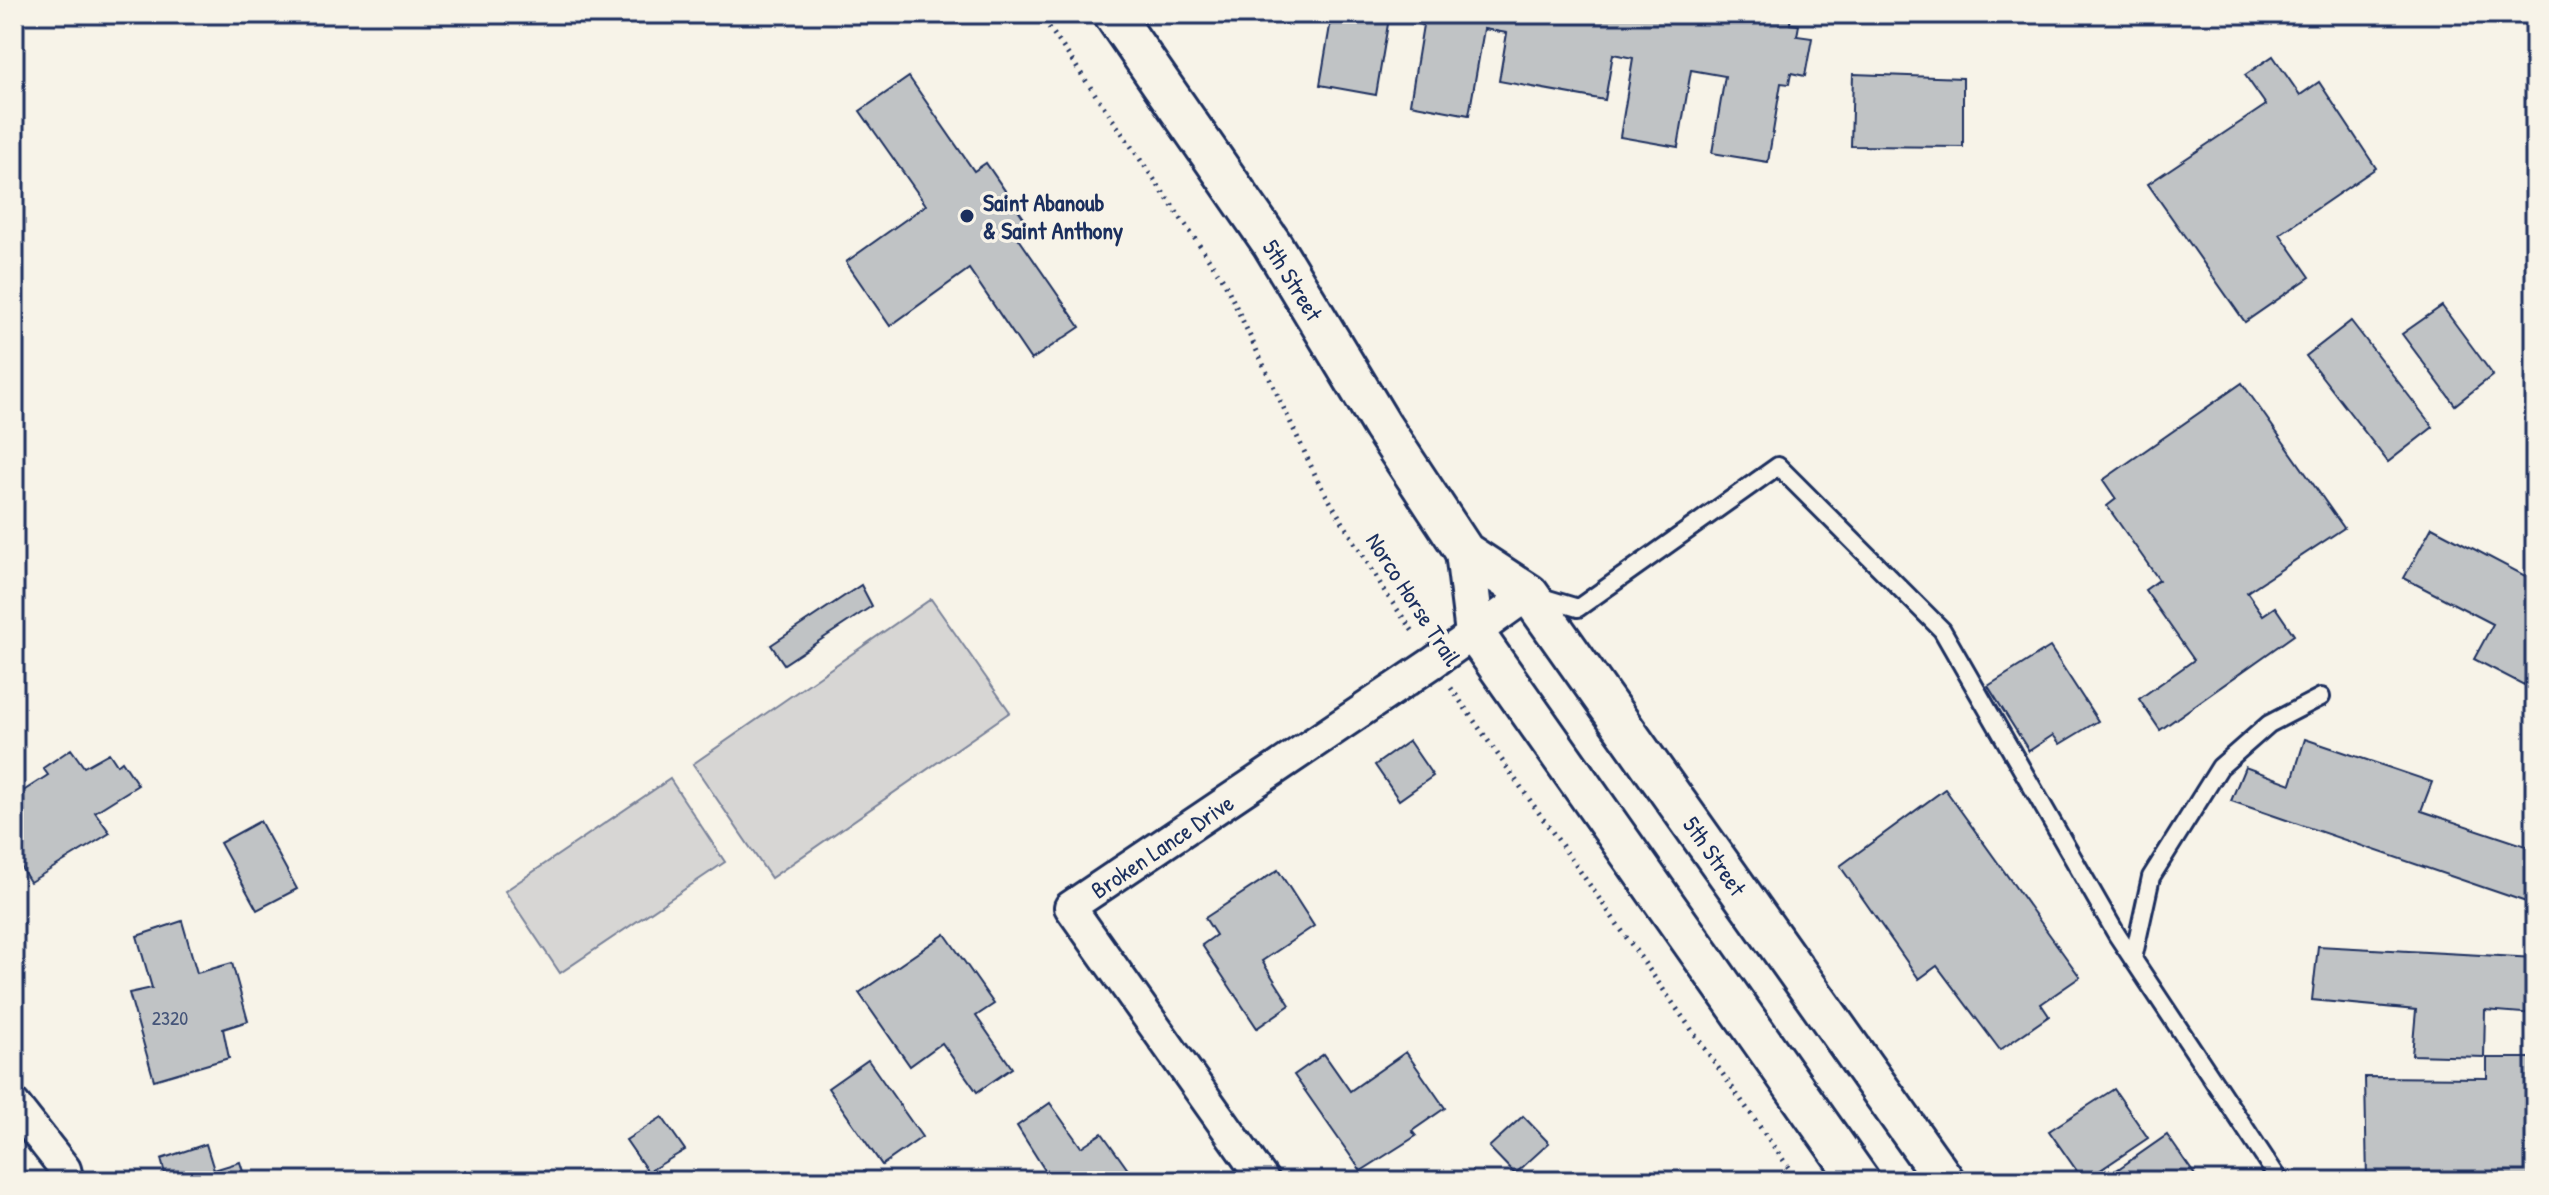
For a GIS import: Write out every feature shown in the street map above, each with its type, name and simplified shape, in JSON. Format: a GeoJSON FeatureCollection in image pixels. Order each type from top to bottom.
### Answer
{"type":"FeatureCollection","features":[{"type":"Feature","properties":{"kind":"street","name":"5th Street"},"geometry":{"type":"LineString","coordinates":[[1113,14],[1272,244],[1382,426],[1465,552],[1529,594],[1945,1181]]}},
{"type":"Feature","properties":{"kind":"street","name":"5th Street"},"geometry":{"type":"LineString","coordinates":[[1465,552],[1475,634],[1860,1181]]}},
{"type":"Feature","properties":{"kind":"street","name":"Broken Lance Drive"},"geometry":{"type":"LineString","coordinates":[[1264,1181],[1070,907],[1434,662],[1529,594]]}},
{"type":"Feature","properties":{"kind":"street"},"geometry":{"type":"LineString","coordinates":[[14,1104],[65,1169],[68,1181]]}},
{"type":"Feature","properties":{"kind":"lane"},"geometry":{"type":"LineString","coordinates":[[1529,594],[1578,608],[1778,466],[1942,630],[2133,959],[2280,1181]]}},
{"type":"Feature","properties":{"kind":"lane"},"geometry":{"type":"LineString","coordinates":[[2133,959],[2151,877],[2220,767],[2269,724],[2321,697]]}},
{"type":"Feature","properties":{"kind":"path","name":"Norco Horse Trail"},"geometry":{"type":"LineString","coordinates":[[1040,14],[1224,281],[1319,483],[1387,595],[1798,1181]]}},
{"type":"Feature","properties":{"kind":"shaded area"},"geometry":{"type":"Polygon","coordinates":[[[931,599],[1010,712],[771,878],[693,764],[931,599]]]}},
{"type":"Feature","properties":{"kind":"shaded area"},"geometry":{"type":"Polygon","coordinates":[[[670,779],[725,862],[560,973],[505,891],[670,779]]]}},
{"type":"Feature","properties":{"kind":"building"},"geometry":{"type":"Polygon","coordinates":[[[1332,14],[1791,14],[1790,24],[1799,25],[1797,36],[1812,38],[1805,76],[1791,73],[1789,84],[1781,83],[1768,162],[1712,153],[1725,76],[1691,70],[1678,147],[1620,137],[1633,58],[1613,54],[1605,100],[1499,81],[1507,33],[1484,29],[1469,115],[1410,104],[1423,25],[1389,18],[1376,95],[1320,85],[1332,14]]]}},
{"type":"Feature","properties":{"kind":"building"},"geometry":{"type":"Polygon","coordinates":[[[2273,56],[2300,95],[2319,82],[2376,168],[2280,234],[2310,277],[2245,322],[2148,184],[2266,105],[2245,75],[2273,56]]]}},
{"type":"Feature","properties":{"kind":"building"},"geometry":{"type":"Polygon","coordinates":[[[1853,74],[1963,78],[1963,147],[1851,146],[1853,74]]]}},
{"type":"Feature","properties":{"kind":"building","name":"Saint Abanoub & Saint Anthony"},"geometry":{"type":"Polygon","coordinates":[[[909,77],[974,171],[986,163],[1030,227],[1017,236],[1080,327],[1031,360],[969,269],[890,326],[846,262],[926,205],[860,111],[909,77]]]}},
{"type":"Feature","properties":{"kind":"building"},"geometry":{"type":"Polygon","coordinates":[[[2442,306],[2493,375],[2455,405],[2402,334],[2442,306]]]}},
{"type":"Feature","properties":{"kind":"building"},"geometry":{"type":"Polygon","coordinates":[[[2351,321],[2433,427],[2388,462],[2306,356],[2351,321]]]}},
{"type":"Feature","properties":{"kind":"building"},"geometry":{"type":"Polygon","coordinates":[[[2242,383],[2344,528],[2247,592],[2263,615],[2275,607],[2294,635],[2160,730],[2139,699],[2194,660],[2145,590],[2159,580],[2107,506],[2116,499],[2103,480],[2242,383]]]}},
{"type":"Feature","properties":{"kind":"building"},"geometry":{"type":"Polygon","coordinates":[[[2432,527],[2535,581],[2535,665],[2524,685],[2474,659],[2493,624],[2404,578],[2432,527]]]}},
{"type":"Feature","properties":{"kind":"building"},"geometry":{"type":"Polygon","coordinates":[[[861,585],[872,606],[784,664],[771,645],[861,585]]]}},
{"type":"Feature","properties":{"kind":"building"},"geometry":{"type":"Polygon","coordinates":[[[2050,647],[2098,721],[2060,744],[2053,735],[2029,751],[1988,686],[2050,647]]]}},
{"type":"Feature","properties":{"kind":"building"},"geometry":{"type":"Polygon","coordinates":[[[2305,739],[2432,782],[2421,811],[2535,849],[2535,905],[2231,801],[2245,767],[2291,784],[2305,739]]]}},
{"type":"Feature","properties":{"kind":"building"},"geometry":{"type":"Polygon","coordinates":[[[1409,741],[1433,776],[1399,800],[1375,765],[1409,741]]]}},
{"type":"Feature","properties":{"kind":"building"},"geometry":{"type":"Polygon","coordinates":[[[71,749],[84,767],[109,753],[117,765],[122,761],[138,785],[95,812],[110,833],[30,882],[14,856],[14,797],[48,775],[43,768],[71,749]]]}},
{"type":"Feature","properties":{"kind":"building"},"geometry":{"type":"Polygon","coordinates":[[[1945,789],[2080,977],[2041,1004],[2049,1016],[2000,1050],[1937,966],[1919,979],[1840,866],[1945,789]]]}},
{"type":"Feature","properties":{"kind":"building"},"geometry":{"type":"Polygon","coordinates":[[[260,821],[297,889],[257,910],[220,843],[260,821]]]}},
{"type":"Feature","properties":{"kind":"building"},"geometry":{"type":"Polygon","coordinates":[[[1278,870],[1314,926],[1262,961],[1290,1005],[1257,1028],[1202,945],[1216,935],[1205,918],[1278,870]]]}},
{"type":"Feature","properties":{"kind":"building"},"geometry":{"type":"Polygon","coordinates":[[[182,921],[197,973],[232,963],[248,1021],[223,1029],[229,1058],[154,1080],[129,993],[152,988],[137,936],[182,921]]]}},
{"type":"Feature","properties":{"kind":"building"},"geometry":{"type":"Polygon","coordinates":[[[945,934],[994,1004],[976,1016],[1012,1068],[977,1092],[942,1043],[910,1066],[859,993],[945,934]]]}},
{"type":"Feature","properties":{"kind":"building"},"geometry":{"type":"Polygon","coordinates":[[[2318,946],[2535,958],[2535,1014],[2485,1010],[2484,1057],[2412,1055],[2416,1010],[2312,1000],[2318,946]]]}},
{"type":"Feature","properties":{"kind":"building"},"geometry":{"type":"Polygon","coordinates":[[[1406,1052],[1445,1108],[1412,1131],[1416,1136],[1361,1171],[1294,1075],[1324,1054],[1350,1091],[1406,1052]]]}},
{"type":"Feature","properties":{"kind":"building"},"geometry":{"type":"Polygon","coordinates":[[[2487,1058],[2535,1058],[2535,1181],[2367,1181],[2365,1077],[2487,1078],[2487,1058]]]}},
{"type":"Feature","properties":{"kind":"building"},"geometry":{"type":"Polygon","coordinates":[[[868,1060],[922,1137],[882,1165],[828,1088],[868,1060]]]}},
{"type":"Feature","properties":{"kind":"building"},"geometry":{"type":"Polygon","coordinates":[[[2114,1089],[2148,1138],[2084,1181],[2049,1131],[2114,1089]]]}},
{"type":"Feature","properties":{"kind":"building"},"geometry":{"type":"Polygon","coordinates":[[[1050,1103],[1081,1147],[1102,1133],[1136,1181],[1033,1181],[1046,1172],[1017,1126],[1050,1103]]]}},
{"type":"Feature","properties":{"kind":"building"},"geometry":{"type":"Polygon","coordinates":[[[1523,1116],[1549,1143],[1515,1174],[1489,1147],[1523,1116]]]}},
{"type":"Feature","properties":{"kind":"building"},"geometry":{"type":"Polygon","coordinates":[[[662,1117],[685,1150],[648,1172],[626,1140],[662,1117]]]}},
{"type":"Feature","properties":{"kind":"building"},"geometry":{"type":"Polygon","coordinates":[[[2167,1135],[2199,1181],[2101,1181],[2167,1135]]]}},
{"type":"Feature","properties":{"kind":"building"},"geometry":{"type":"Polygon","coordinates":[[[206,1144],[214,1170],[240,1162],[246,1181],[167,1181],[161,1159],[206,1144]]]}},
{"type":"Feature","properties":{"kind":"place","name":"Saint Abanoub & Saint Anthony"},"geometry":{"type":"Point","coordinates":[967,216]}}]}
